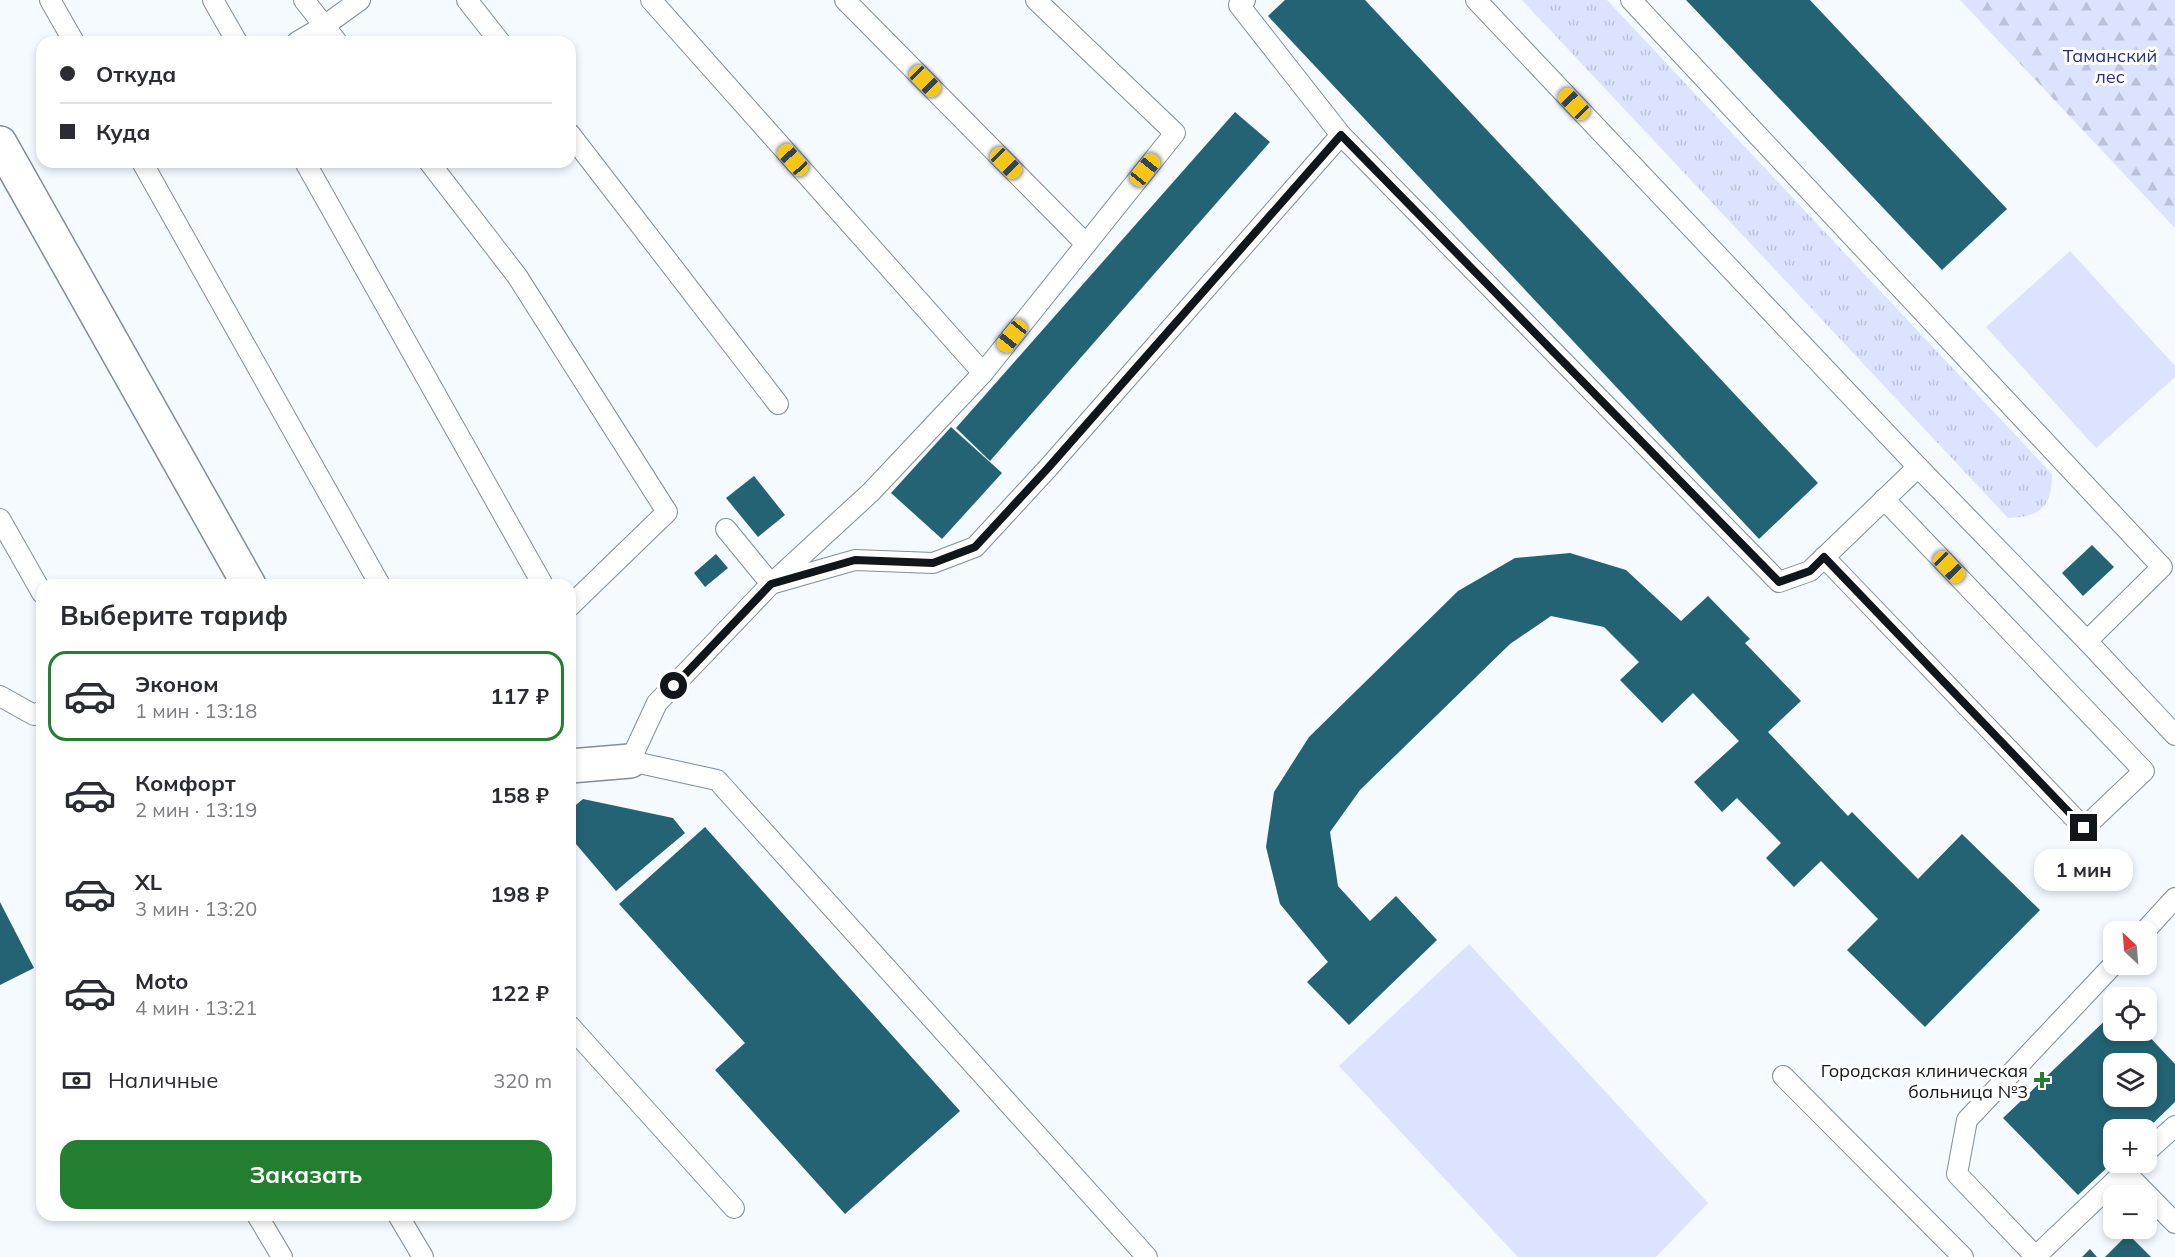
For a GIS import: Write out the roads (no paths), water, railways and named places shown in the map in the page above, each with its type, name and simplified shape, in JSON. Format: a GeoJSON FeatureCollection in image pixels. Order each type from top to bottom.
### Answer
{"type":"FeatureCollection","features":[{"type":"Feature","properties":{"kind":"street"},"geometry":{"type":"LineString","coordinates":[[0,143],[246,579]]}},
{"type":"Feature","properties":{"kind":"street"},"geometry":{"type":"LineString","coordinates":[[576,766],[630,761]]}},
{"type":"Feature","properties":{"kind":"lane"},"geometry":{"type":"LineString","coordinates":[[50,0],[71,36]]}},
{"type":"Feature","properties":{"kind":"lane"},"geometry":{"type":"LineString","coordinates":[[213,0],[234,36]]}},
{"type":"Feature","properties":{"kind":"lane"},"geometry":{"type":"LineString","coordinates":[[304,0],[332,36]]}},
{"type":"Feature","properties":{"kind":"lane"},"geometry":{"type":"LineString","coordinates":[[307,36],[360,0]]}},
{"type":"Feature","properties":{"kind":"lane"},"geometry":{"type":"LineString","coordinates":[[467,0],[495,36]]}},
{"type":"Feature","properties":{"kind":"lane"},"geometry":{"type":"LineString","coordinates":[[651,0],[983,373]]}},
{"type":"Feature","properties":{"kind":"lane"},"geometry":{"type":"LineString","coordinates":[[845,0],[1086,244]]}},
{"type":"Feature","properties":{"kind":"lane"},"geometry":{"type":"LineString","coordinates":[[1036,0],[1175,133],[983,373],[871,492],[771,584],[657,703],[630,761],[717,780],[1147,1257]]}},
{"type":"Feature","properties":{"kind":"lane"},"geometry":{"type":"LineString","coordinates":[[1245,0],[1239,5],[1341,135],[1779,582],[1810,571],[1918,466]]}},
{"type":"Feature","properties":{"kind":"lane"},"geometry":{"type":"LineString","coordinates":[[1476,0],[2175,735]]}},
{"type":"Feature","properties":{"kind":"lane"},"geometry":{"type":"LineString","coordinates":[[1631,0],[2162,567],[2087,641]]}},
{"type":"Feature","properties":{"kind":"lane"},"geometry":{"type":"LineString","coordinates":[[771,584],[855,560],[933,563],[975,547],[1048,468],[1341,135]]}},
{"type":"Feature","properties":{"kind":"lane"},"geometry":{"type":"LineString","coordinates":[[576,142],[778,404]]}},
{"type":"Feature","properties":{"kind":"lane"},"geometry":{"type":"LineString","coordinates":[[145,168],[377,579]]}},
{"type":"Feature","properties":{"kind":"lane"},"geometry":{"type":"LineString","coordinates":[[308,168],[540,579]]}},
{"type":"Feature","properties":{"kind":"lane"},"geometry":{"type":"LineString","coordinates":[[434,168],[517,276],[667,512],[576,600]]}},
{"type":"Feature","properties":{"kind":"lane"},"geometry":{"type":"LineString","coordinates":[[1824,557],[2084,828],[2144,771],[1884,499]]}},
{"type":"Feature","properties":{"kind":"lane"},"geometry":{"type":"LineString","coordinates":[[0,519],[36,582]]}},
{"type":"Feature","properties":{"kind":"lane"},"geometry":{"type":"LineString","coordinates":[[726,529],[771,584]]}},
{"type":"Feature","properties":{"kind":"lane"},"geometry":{"type":"LineString","coordinates":[[0,696],[36,713]]}},
{"type":"Feature","properties":{"kind":"lane"},"geometry":{"type":"LineString","coordinates":[[2154,921],[2175,898]]}},
{"type":"Feature","properties":{"kind":"lane"},"geometry":{"type":"LineString","coordinates":[[2104,975],[1967,1120],[1957,1174],[2036,1257],[2125,1173]]}},
{"type":"Feature","properties":{"kind":"lane"},"geometry":{"type":"LineString","coordinates":[[576,1033],[734,1208]]}},
{"type":"Feature","properties":{"kind":"lane"},"geometry":{"type":"LineString","coordinates":[[1783,1076],[1963,1257]]}},
{"type":"Feature","properties":{"kind":"lane"},"geometry":{"type":"LineString","coordinates":[[2157,1142],[2175,1126]]}},
{"type":"Feature","properties":{"kind":"lane"},"geometry":{"type":"LineString","coordinates":[[2136,1173],[2175,1223]]}},
{"type":"Feature","properties":{"kind":"lane"},"geometry":{"type":"LineString","coordinates":[[261,1221],[282,1257]]}},
{"type":"Feature","properties":{"kind":"lane"},"geometry":{"type":"LineString","coordinates":[[402,1221],[423,1257]]}},
{"type":"Feature","properties":{"kind":"place","name":"Городская клиническая больница №3"},"geometry":{"type":"Point","coordinates":[2042,1080]}},
{"type":"Feature","properties":{"kind":"park label","name":"Таманский лес"},"geometry":{"type":"Point","coordinates":[2110,65]}}]}
